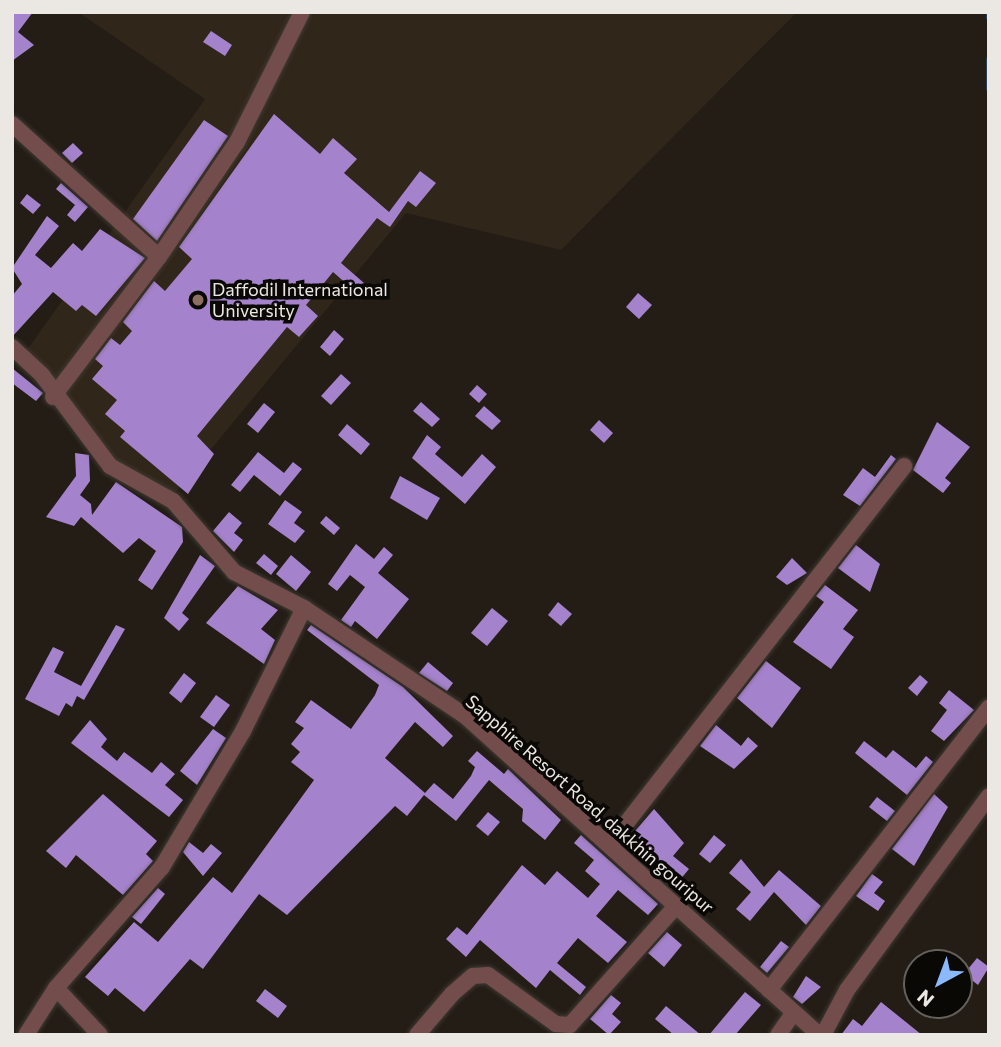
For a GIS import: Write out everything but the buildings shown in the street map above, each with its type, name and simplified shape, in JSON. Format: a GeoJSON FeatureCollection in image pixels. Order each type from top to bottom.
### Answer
{"type":"FeatureCollection","features":[{"type":"Feature","properties":{"kind":"street"},"geometry":{"type":"LineString","coordinates":[[53,397],[159,257],[237,142],[303,12]]}},
{"type":"Feature","properties":{"kind":"street"},"geometry":{"type":"LineString","coordinates":[[12,124],[159,257]]}},
{"type":"Feature","properties":{"kind":"street","name":"Sapphire Resort Road, dakkhin gouripur"},"geometry":{"type":"LineString","coordinates":[[12,347],[42,375],[53,397],[110,466],[173,501],[234,572],[304,608],[464,715],[610,844],[769,990],[792,1015],[822,1035]]}},
{"type":"Feature","properties":{"kind":"street"},"geometry":{"type":"LineString","coordinates":[[610,844],[904,466]]}},
{"type":"Feature","properties":{"kind":"street"},"geometry":{"type":"LineString","coordinates":[[26,1035],[56,988],[162,867],[243,731],[304,608]]}},
{"type":"Feature","properties":{"kind":"street"},"geometry":{"type":"LineString","coordinates":[[769,990],[989,707]]}},
{"type":"Feature","properties":{"kind":"street"},"geometry":{"type":"LineString","coordinates":[[822,1035],[848,990],[989,796]]}},
{"type":"Feature","properties":{"kind":"street"},"geometry":{"type":"LineString","coordinates":[[417,1035],[452,993],[473,976],[488,975],[556,1024],[570,1025],[676,906]]}},
{"type":"Feature","properties":{"kind":"street"},"geometry":{"type":"LineString","coordinates":[[56,988],[100,1035]]}},
{"type":"Feature","properties":{"kind":"street"},"geometry":{"type":"LineString","coordinates":[[778,1035],[792,1015]]}},
{"type":"Feature","properties":{"kind":"shaded area","name":"Daffodil International University"},"geometry":{"type":"Polygon","coordinates":[[[78,12],[797,12],[561,250],[406,213],[174,494],[116,461],[27,350],[205,99],[78,12]]]}},
{"type":"Feature","properties":{"kind":"waterway"},"geometry":{"type":"LineString","coordinates":[[989,12],[989,18]]}},
{"type":"Feature","properties":{"kind":"waterway"},"geometry":{"type":"LineString","coordinates":[[989,59],[989,89]]}},
{"type":"Feature","properties":{"kind":"place","name":"Daffodil International University"},"geometry":{"type":"Point","coordinates":[198,300]}}]}
